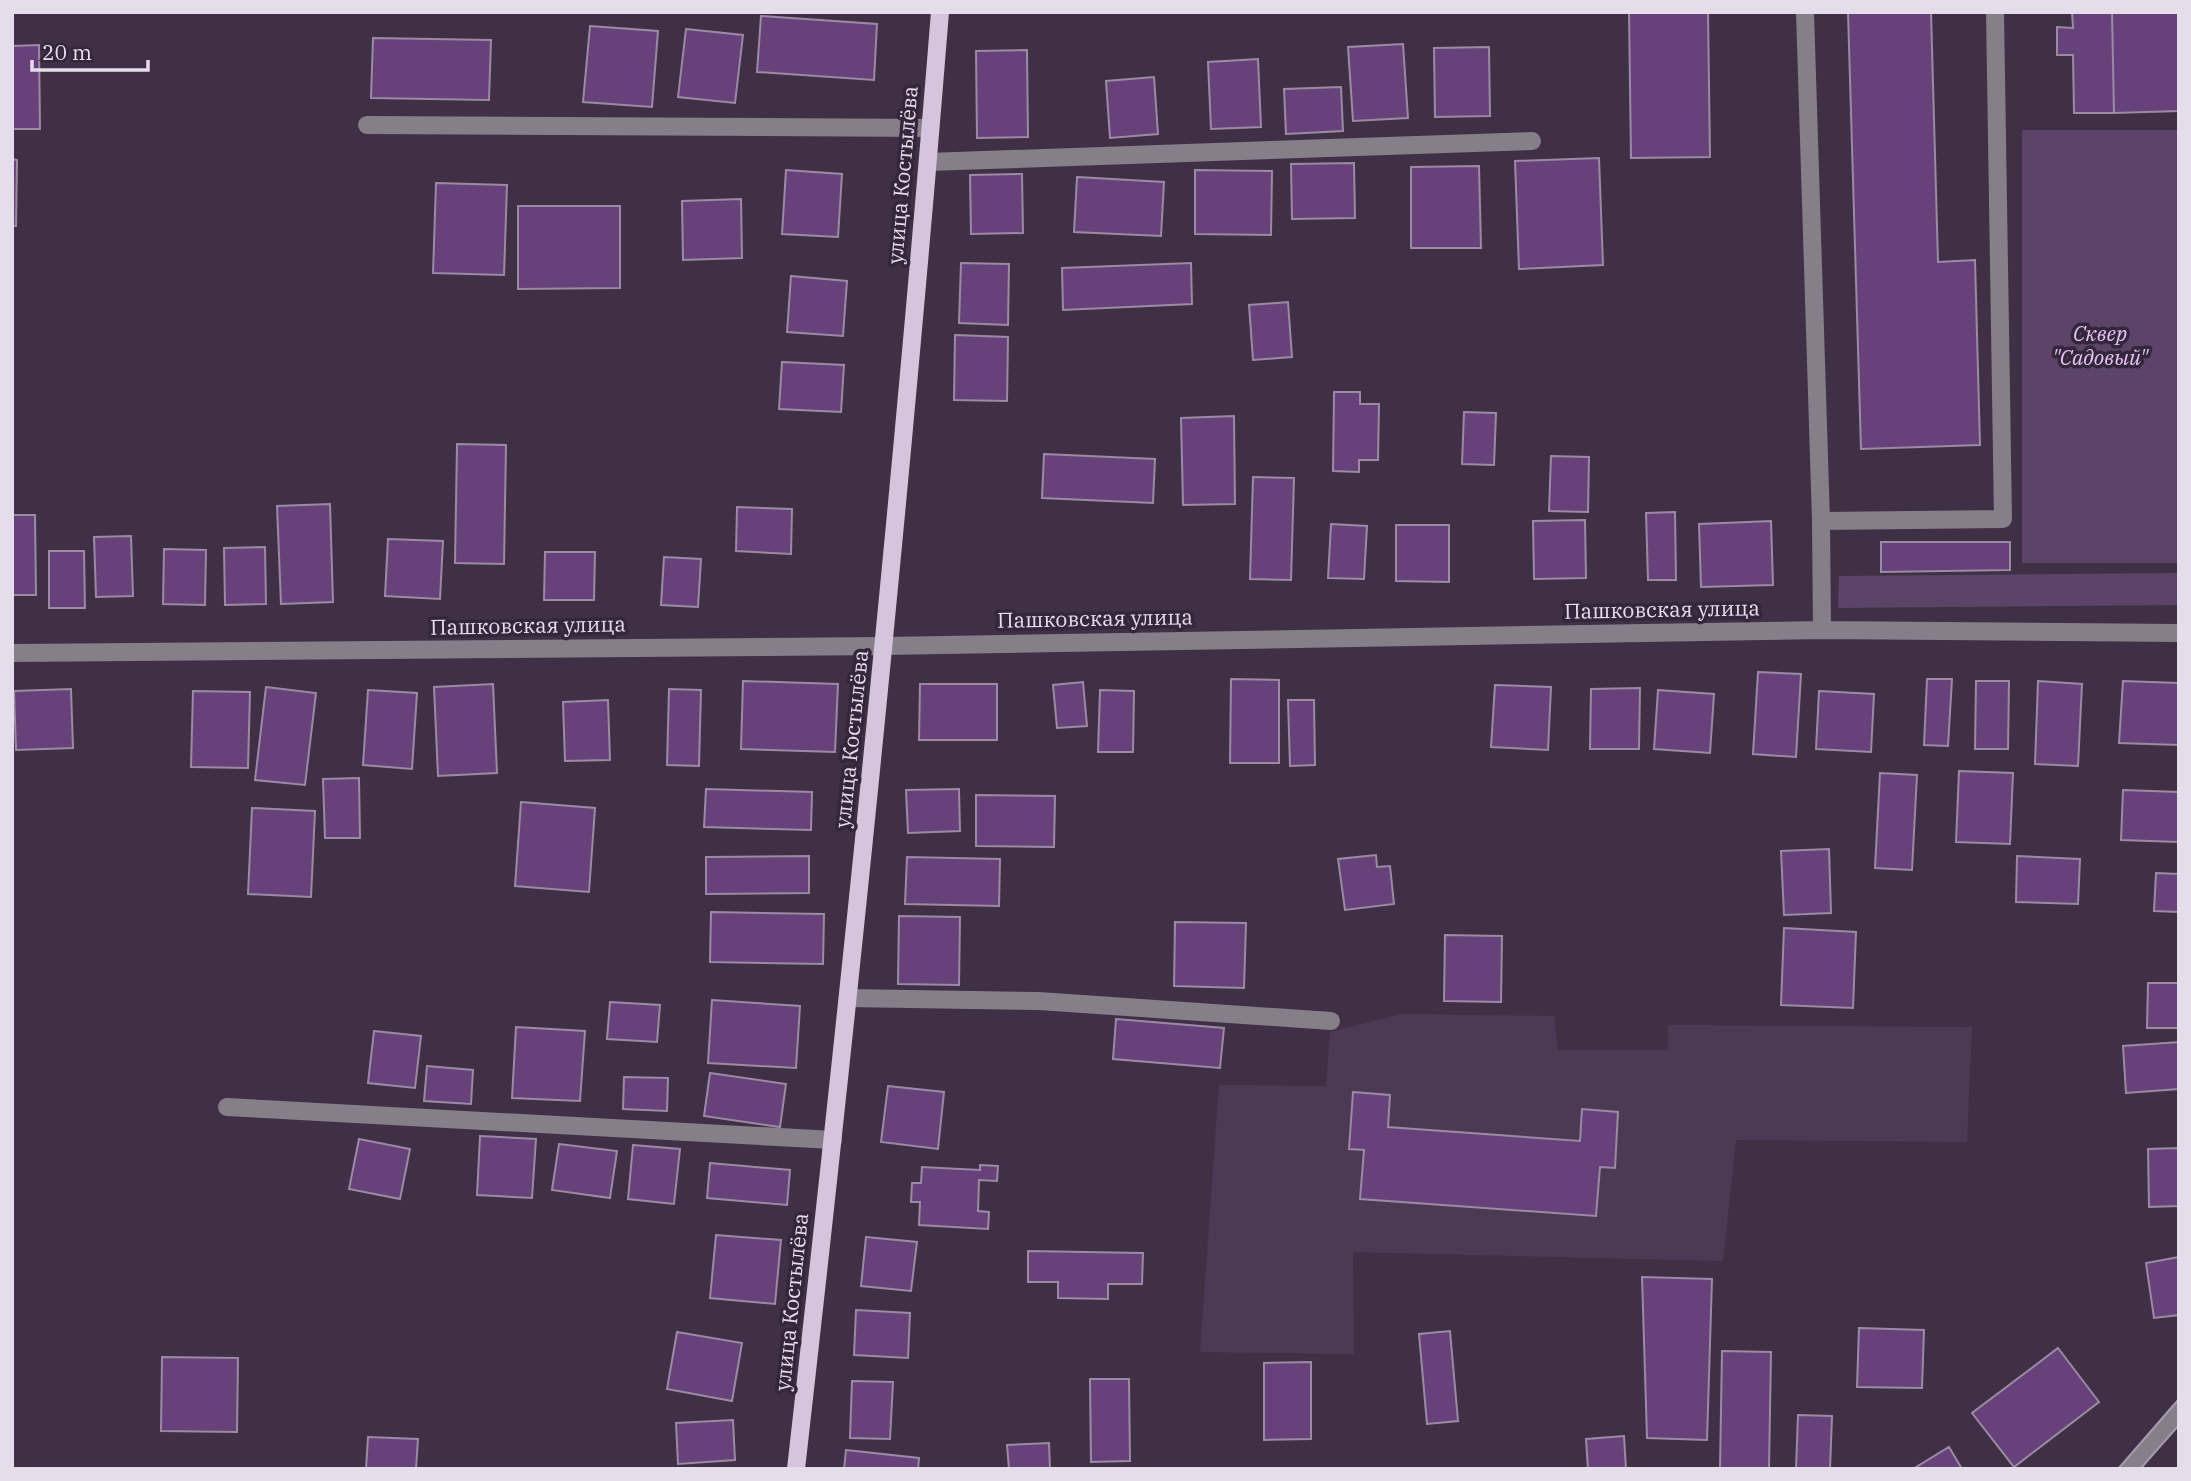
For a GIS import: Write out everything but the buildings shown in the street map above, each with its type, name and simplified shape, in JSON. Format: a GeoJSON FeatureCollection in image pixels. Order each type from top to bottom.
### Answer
{"type":"FeatureCollection","features":[{"type":"Feature","properties":{"kind":"main road","name":"улица Костылёва"},"geometry":{"type":"LineString","coordinates":[[796,1469],[884,646],[940,12]]}},
{"type":"Feature","properties":{"kind":"street"},"geometry":{"type":"LineString","coordinates":[[1805,12],[1822,630]]}},
{"type":"Feature","properties":{"kind":"street"},"geometry":{"type":"LineString","coordinates":[[1821,522],[2003,519],[1995,12]]}},
{"type":"Feature","properties":{"kind":"street"},"geometry":{"type":"LineString","coordinates":[[367,125],[930,128]]}},
{"type":"Feature","properties":{"kind":"street"},"geometry":{"type":"LineString","coordinates":[[928,162],[1532,141]]}},
{"type":"Feature","properties":{"kind":"street","name":"Пашковская улица"},"geometry":{"type":"LineString","coordinates":[[12,653],[884,646],[1822,630],[2179,633]]}},
{"type":"Feature","properties":{"kind":"street"},"geometry":{"type":"LineString","coordinates":[[848,999],[1039,1001],[1331,1021]]}},
{"type":"Feature","properties":{"kind":"street"},"geometry":{"type":"LineString","coordinates":[[227,1107],[833,1140]]}},
{"type":"Feature","properties":{"kind":"street"},"geometry":{"type":"LineString","coordinates":[[2130,1469],[2179,1411]]}},
{"type":"Feature","properties":{"kind":"shaded area"},"geometry":{"type":"Polygon","coordinates":[[[1402,1014],[1554,1016],[1558,1050],[1668,1050],[1668,1025],[1972,1027],[1967,1142],[1736,1140],[1723,1261],[1353,1252],[1354,1354],[1200,1352],[1219,1085],[1326,1086],[1330,1032],[1402,1014]]]}},
{"type":"Feature","properties":{"kind":"green space","name":"Сквер \"Садовый\""},"geometry":{"type":"Polygon","coordinates":[[[2022,130],[2179,130],[2179,563],[2022,563],[2022,130]]]}},
{"type":"Feature","properties":{"kind":"green space"},"geometry":{"type":"Polygon","coordinates":[[[2179,573],[2179,605],[1838,608],[1839,576],[2179,573]]]}},
{"type":"Feature","properties":{"kind":"tram line"},"geometry":{"type":"LineString","coordinates":[[2118,1469],[2179,1399]]}},
{"type":"Feature","properties":{"kind":"tram line"},"geometry":{"type":"LineString","coordinates":[[2140,1469],[2179,1425]]}}]}
